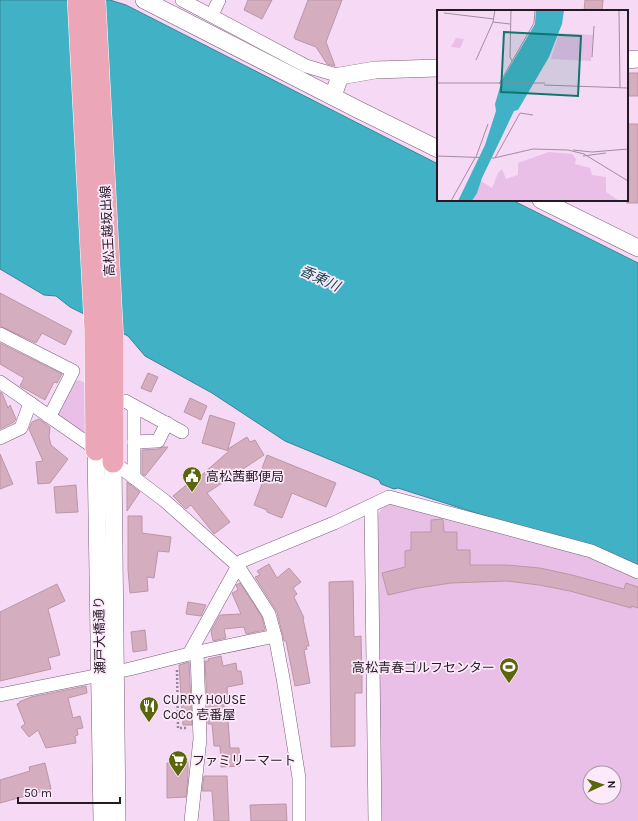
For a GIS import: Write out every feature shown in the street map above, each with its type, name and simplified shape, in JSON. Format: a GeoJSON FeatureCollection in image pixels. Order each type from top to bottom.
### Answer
{"type":"FeatureCollection","features":[{"type":"Feature","properties":{"kind":"main road","name":"高松王越坂出線"},"geometry":{"type":"LineString","coordinates":[[78,0],[113,462]]}},
{"type":"Feature","properties":{"kind":"main road","name":"高松王越坂出線"},"geometry":{"type":"LineString","coordinates":[[95,0],[104,335],[96,450]]}},
{"type":"Feature","properties":{"kind":"street"},"geometry":{"type":"LineString","coordinates":[[144,0],[437,149]]}},
{"type":"Feature","properties":{"kind":"street"},"geometry":{"type":"LineString","coordinates":[[182,0],[306,66],[340,76],[375,70],[437,68]]}},
{"type":"Feature","properties":{"kind":"street"},"geometry":{"type":"LineString","coordinates":[[212,15],[219,0]]}},
{"type":"Feature","properties":{"kind":"street"},"geometry":{"type":"LineString","coordinates":[[628,60],[638,59]]}},
{"type":"Feature","properties":{"kind":"street"},"geometry":{"type":"LineString","coordinates":[[333,96],[340,76]]}},
{"type":"Feature","properties":{"kind":"street"},"geometry":{"type":"LineString","coordinates":[[543,201],[638,248]]}},
{"type":"Feature","properties":{"kind":"street"},"geometry":{"type":"LineString","coordinates":[[0,334],[77,373],[48,416]]}},
{"type":"Feature","properties":{"kind":"street"},"geometry":{"type":"LineString","coordinates":[[0,382],[113,462],[165,501],[238,566],[269,614],[275,636],[299,778],[299,821]]}},
{"type":"Feature","properties":{"kind":"street"},"geometry":{"type":"LineString","coordinates":[[0,438],[21,428],[30,403]]}},
{"type":"Feature","properties":{"kind":"street"},"geometry":{"type":"LineString","coordinates":[[134,478],[134,442],[130,404],[182,432]]}},
{"type":"Feature","properties":{"kind":"street"},"geometry":{"type":"LineString","coordinates":[[134,442],[158,441],[167,424]]}},
{"type":"Feature","properties":{"kind":"street","name":"瀬戸大橋通り"},"geometry":{"type":"LineString","coordinates":[[96,450],[117,821]]}},
{"type":"Feature","properties":{"kind":"street","name":"瀬戸大橋通り"},"geometry":{"type":"LineString","coordinates":[[102,821],[108,673],[113,462]]}},
{"type":"Feature","properties":{"kind":"street"},"geometry":{"type":"LineString","coordinates":[[191,821],[200,727],[188,654],[242,561],[334,523],[389,497],[591,551],[638,572]]}},
{"type":"Feature","properties":{"kind":"street"},"geometry":{"type":"LineString","coordinates":[[371,506],[375,821]]}},
{"type":"Feature","properties":{"kind":"street"},"geometry":{"type":"LineString","coordinates":[[0,695],[275,636]]}},
{"type":"Feature","properties":{"kind":"path"},"geometry":{"type":"LineString","coordinates":[[188,654],[178,728],[200,727]]}},
{"type":"Feature","properties":{"kind":"shaded area"},"geometry":{"type":"Polygon","coordinates":[[[79,380],[85,383],[85,433],[59,415],[58,409],[73,382],[79,380]]]}},
{"type":"Feature","properties":{"kind":"shaded area","name":"高松青春ゴルフセンター"},"geometry":{"type":"Polygon","coordinates":[[[391,502],[591,557],[638,578],[638,821],[380,821],[378,514],[383,507],[391,502]]]}},
{"type":"Feature","properties":{"kind":"water","name":"香東川"},"geometry":{"type":"Polygon","coordinates":[[[0,0],[110,0],[126,5],[437,163],[437,201],[514,201],[638,263],[638,567],[398,488],[394,489],[381,484],[379,480],[285,441],[212,393],[145,356],[128,336],[70,307],[56,296],[44,295],[0,269],[0,0]]]}},
{"type":"Feature","properties":{"kind":"building"},"geometry":{"type":"Polygon","coordinates":[[[248,0],[272,0],[262,19],[244,10],[248,0]]]}},
{"type":"Feature","properties":{"kind":"building"},"geometry":{"type":"Polygon","coordinates":[[[308,0],[342,0],[326,42],[335,66],[327,64],[316,47],[295,39],[294,37],[308,0]]]}},
{"type":"Feature","properties":{"kind":"building"},"geometry":{"type":"Polygon","coordinates":[[[585,0],[603,0],[602,10],[584,10],[585,0]]]}},
{"type":"Feature","properties":{"kind":"building"},"geometry":{"type":"Polygon","coordinates":[[[628,73],[638,73],[638,96],[628,96],[628,73]]]}},
{"type":"Feature","properties":{"kind":"building"},"geometry":{"type":"Polygon","coordinates":[[[628,124],[638,124],[638,203],[627,203],[628,124]]]}},
{"type":"Feature","properties":{"kind":"building"},"geometry":{"type":"Polygon","coordinates":[[[0,293],[72,331],[65,345],[42,333],[36,343],[0,326],[0,293]]]}},
{"type":"Feature","properties":{"kind":"building"},"geometry":{"type":"Polygon","coordinates":[[[0,343],[62,374],[57,383],[54,382],[45,400],[20,386],[24,378],[0,364],[0,343]]]}},
{"type":"Feature","properties":{"kind":"building"},"geometry":{"type":"Polygon","coordinates":[[[148,373],[158,377],[151,392],[141,388],[148,373]]]}},
{"type":"Feature","properties":{"kind":"building"},"geometry":{"type":"Polygon","coordinates":[[[0,392],[2,393],[8,408],[10,405],[16,419],[14,422],[0,429],[0,392]]]}},
{"type":"Feature","properties":{"kind":"building"},"geometry":{"type":"Polygon","coordinates":[[[190,398],[207,406],[201,420],[184,412],[190,398]]]}},
{"type":"Feature","properties":{"kind":"building"},"geometry":{"type":"Polygon","coordinates":[[[210,415],[235,423],[228,449],[247,437],[250,442],[255,440],[264,455],[207,493],[230,522],[214,534],[191,505],[186,509],[173,496],[196,477],[197,479],[229,451],[202,443],[210,415]]]}},
{"type":"Feature","properties":{"kind":"building"},"geometry":{"type":"Polygon","coordinates":[[[39,419],[50,427],[49,437],[51,445],[68,459],[50,483],[38,484],[36,462],[43,461],[29,429],[32,422],[39,419]]]}},
{"type":"Feature","properties":{"kind":"building"},"geometry":{"type":"Polygon","coordinates":[[[168,447],[145,476],[142,474],[142,450],[158,449],[168,447]]]}},
{"type":"Feature","properties":{"kind":"building"},"geometry":{"type":"Polygon","coordinates":[[[0,454],[13,484],[0,489],[0,454]]]}},
{"type":"Feature","properties":{"kind":"building"},"geometry":{"type":"Polygon","coordinates":[[[267,455],[336,483],[326,507],[292,493],[282,518],[254,505],[263,481],[258,479],[267,455]]]}},
{"type":"Feature","properties":{"kind":"building"},"geometry":{"type":"Polygon","coordinates":[[[127,482],[140,492],[127,511],[127,482]]]}},
{"type":"Feature","properties":{"kind":"building"},"geometry":{"type":"Polygon","coordinates":[[[76,485],[78,512],[56,513],[54,487],[76,485]]]}},
{"type":"Feature","properties":{"kind":"building"},"geometry":{"type":"Polygon","coordinates":[[[128,516],[142,516],[142,533],[171,537],[169,552],[158,551],[154,578],[147,577],[148,591],[130,593],[128,570],[128,516]]]}},
{"type":"Feature","properties":{"kind":"building"},"geometry":{"type":"Polygon","coordinates":[[[442,519],[444,532],[457,532],[457,550],[470,550],[470,565],[507,565],[540,568],[624,589],[626,583],[638,587],[638,608],[631,606],[631,608],[570,591],[507,581],[451,583],[418,588],[388,595],[382,573],[405,567],[405,551],[411,550],[411,532],[431,532],[431,520],[442,519]]]}},
{"type":"Feature","properties":{"kind":"building"},"geometry":{"type":"Polygon","coordinates":[[[269,564],[277,578],[289,568],[301,582],[293,588],[297,594],[294,597],[304,618],[309,646],[306,646],[307,649],[304,650],[310,683],[295,686],[286,641],[284,641],[277,612],[255,577],[260,575],[257,571],[269,564]]]}},
{"type":"Feature","properties":{"kind":"building"},"geometry":{"type":"Polygon","coordinates":[[[353,581],[354,637],[361,636],[362,680],[362,693],[355,693],[355,746],[331,747],[329,582],[353,581]]]}},
{"type":"Feature","properties":{"kind":"building"},"geometry":{"type":"Polygon","coordinates":[[[240,583],[262,617],[265,630],[246,634],[244,627],[224,629],[226,638],[213,641],[211,631],[220,615],[241,614],[232,593],[238,590],[236,585],[240,583]]]}},
{"type":"Feature","properties":{"kind":"building"},"geometry":{"type":"Polygon","coordinates":[[[57,584],[65,601],[48,609],[60,655],[48,658],[51,669],[0,681],[0,612],[57,584]]]}},
{"type":"Feature","properties":{"kind":"building"},"geometry":{"type":"Polygon","coordinates":[[[188,602],[206,605],[201,616],[186,614],[188,602]]]}},
{"type":"Feature","properties":{"kind":"building"},"geometry":{"type":"Polygon","coordinates":[[[145,630],[147,650],[133,652],[131,632],[145,630]]]}},
{"type":"Feature","properties":{"kind":"building"},"geometry":{"type":"Polygon","coordinates":[[[221,656],[223,666],[236,663],[237,671],[241,671],[243,684],[227,687],[228,704],[224,704],[225,720],[228,720],[230,748],[239,748],[240,766],[221,767],[220,746],[214,746],[212,724],[208,724],[205,661],[221,656]]]}},
{"type":"Feature","properties":{"kind":"building"},"geometry":{"type":"Polygon","coordinates":[[[189,662],[192,725],[183,725],[179,665],[189,662]]]}},
{"type":"Feature","properties":{"kind":"building"},"geometry":{"type":"Polygon","coordinates":[[[86,686],[87,693],[68,698],[73,718],[80,716],[83,728],[77,729],[78,735],[75,736],[76,743],[46,748],[38,730],[29,737],[21,727],[25,724],[17,704],[20,703],[19,702],[31,697],[86,686]]]}},
{"type":"Feature","properties":{"kind":"building"},"geometry":{"type":"Polygon","coordinates":[[[188,762],[186,797],[167,798],[167,763],[188,762]]]}},
{"type":"Feature","properties":{"kind":"building"},"geometry":{"type":"Polygon","coordinates":[[[45,763],[51,789],[0,803],[0,780],[30,771],[29,767],[45,763]]]}},
{"type":"Feature","properties":{"kind":"building"},"geometry":{"type":"Polygon","coordinates":[[[204,776],[227,776],[229,821],[214,821],[212,791],[202,791],[204,776]]]}},
{"type":"Feature","properties":{"kind":"building"},"geometry":{"type":"Polygon","coordinates":[[[286,804],[287,821],[251,821],[250,805],[286,804]]]}},
{"type":"Feature","properties":{"kind":"place","name":"高松茜郵便局"},"geometry":{"type":"Point","coordinates":[192,493]}},
{"type":"Feature","properties":{"kind":"place","name":"高松青春ゴルフセンター"},"geometry":{"type":"Point","coordinates":[509,684]}},
{"type":"Feature","properties":{"kind":"place","name":"CURRY HOUSE CoCo 壱番屋"},"geometry":{"type":"Point","coordinates":[149,723]}},
{"type":"Feature","properties":{"kind":"place","name":"ファミリーマート"},"geometry":{"type":"Point","coordinates":[178,777]}}]}
